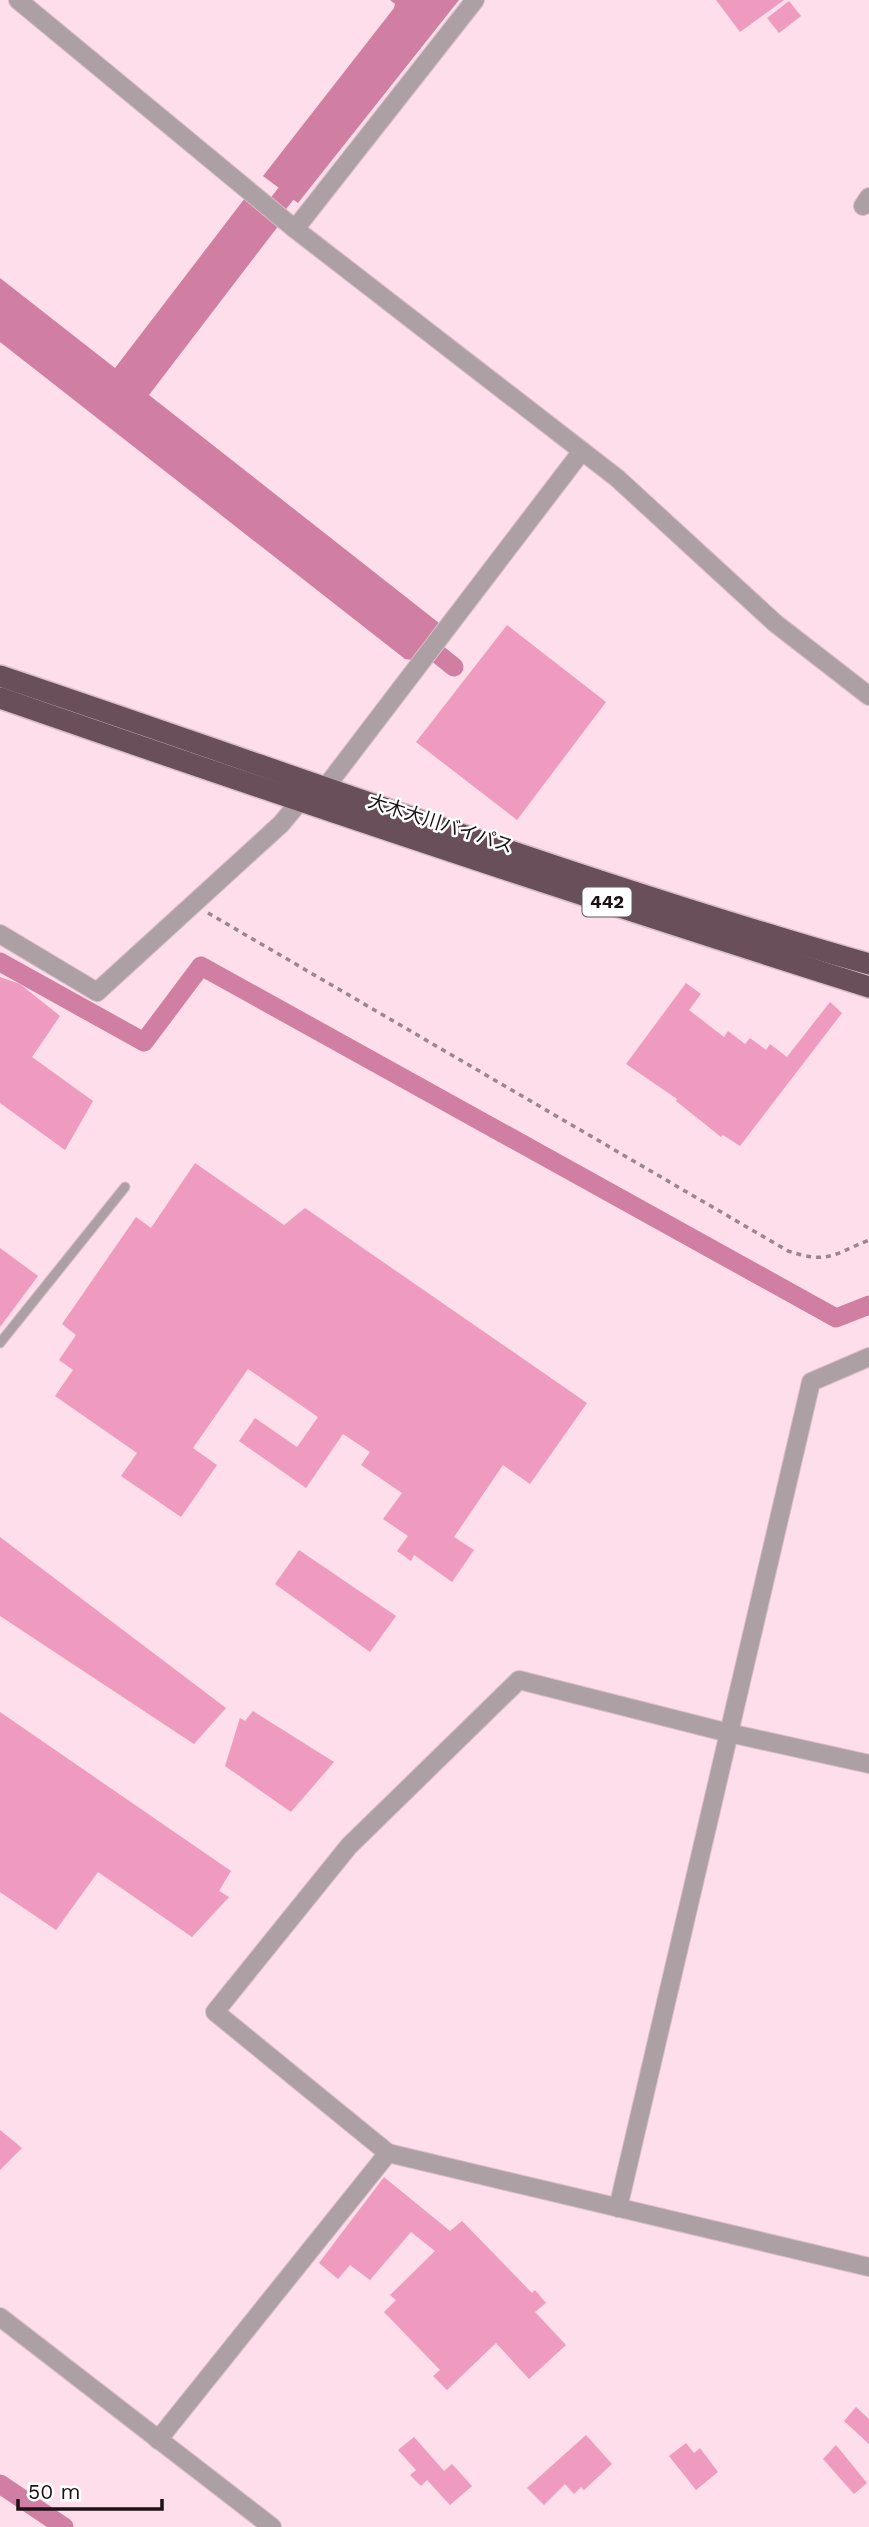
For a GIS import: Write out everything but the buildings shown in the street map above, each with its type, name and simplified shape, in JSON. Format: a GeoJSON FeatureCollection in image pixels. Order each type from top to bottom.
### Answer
{"type":"FeatureCollection","features":[{"type":"Feature","properties":{"kind":"highway","name":"大木大川バイパス"},"geometry":{"type":"LineString","coordinates":[[0,676],[239,756],[338,801],[720,940],[869,986]]}},
{"type":"Feature","properties":{"kind":"highway","name":"大木大川バイパス"},"geometry":{"type":"LineString","coordinates":[[0,698],[300,800],[338,801],[869,964]]}},
{"type":"Feature","properties":{"kind":"street"},"geometry":{"type":"LineString","coordinates":[[18,0],[295,229],[617,478],[775,623],[869,696]]}},
{"type":"Feature","properties":{"kind":"street"},"geometry":{"type":"LineString","coordinates":[[295,229],[475,0]]}},
{"type":"Feature","properties":{"kind":"street"},"geometry":{"type":"LineString","coordinates":[[338,801],[582,451]]}},
{"type":"Feature","properties":{"kind":"street"},"geometry":{"type":"LineString","coordinates":[[0,934],[97,992],[281,824],[300,800]]}},
{"type":"Feature","properties":{"kind":"street"},"geometry":{"type":"LineString","coordinates":[[618,2208],[811,1382],[869,1357]]}},
{"type":"Feature","properties":{"kind":"street"},"geometry":{"type":"LineString","coordinates":[[869,1764],[729,1733],[519,1680],[349,1846],[215,2012],[388,2153],[869,2267]]}},
{"type":"Feature","properties":{"kind":"street"},"geometry":{"type":"LineString","coordinates":[[158,2440],[388,2153]]}},
{"type":"Feature","properties":{"kind":"street"},"geometry":{"type":"LineString","coordinates":[[0,2317],[272,2527]]}},
{"type":"Feature","properties":{"kind":"lane"},"geometry":{"type":"LineString","coordinates":[[0,1343],[125,1187]]}},
{"type":"Feature","properties":{"kind":"path"},"geometry":{"type":"LineString","coordinates":[[193,905],[788,1251],[812,1258],[824,1258],[869,1240]]}},
{"type":"Feature","properties":{"kind":"shaded area"},"geometry":{"type":"Polygon","coordinates":[[[390,0],[459,0],[298,203],[284,193],[280,197],[275,193],[279,188],[263,176],[394,8],[395,4],[390,0]]]}},
{"type":"Feature","properties":{"kind":"shaded area"},"geometry":{"type":"Polygon","coordinates":[[[245,198],[279,225],[149,395],[439,623],[428,637],[433,642],[412,660],[405,659],[0,342],[0,278],[115,368],[245,198]]]}},
{"type":"Feature","properties":{"kind":"waterway"},"geometry":{"type":"LineString","coordinates":[[262,224],[300,176]]}},
{"type":"Feature","properties":{"kind":"waterway"},"geometry":{"type":"LineString","coordinates":[[419,639],[454,667]]}},
{"type":"Feature","properties":{"kind":"waterway"},"geometry":{"type":"LineString","coordinates":[[0,962],[144,1042],[201,966],[836,1318],[869,1305]]}},
{"type":"Feature","properties":{"kind":"waterway"},"geometry":{"type":"LineString","coordinates":[[0,2484],[64,2527]]}}]}
